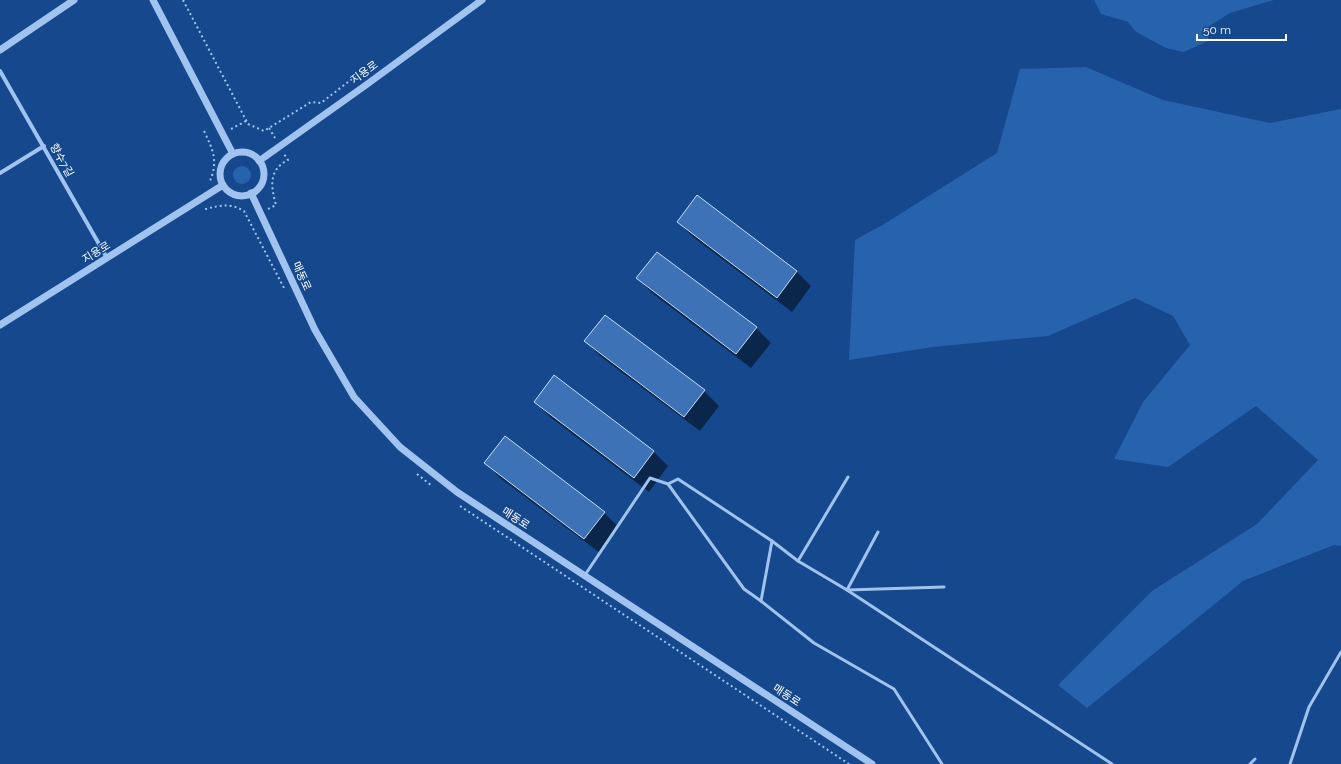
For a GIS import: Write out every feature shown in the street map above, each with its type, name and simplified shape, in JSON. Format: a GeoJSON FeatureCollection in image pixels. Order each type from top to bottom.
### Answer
{"type":"FeatureCollection","features":[{"type":"Feature","properties":{"kind":"street"},"geometry":{"type":"LineString","coordinates":[[0,50],[74,0]]}},
{"type":"Feature","properties":{"kind":"street"},"geometry":{"type":"LineString","coordinates":[[153,0],[233,154]]}},
{"type":"Feature","properties":{"kind":"street","name":"지용로"},"geometry":{"type":"LineString","coordinates":[[259,161],[482,0]]}},
{"type":"Feature","properties":{"kind":"street","name":"향수7길"},"geometry":{"type":"LineString","coordinates":[[0,71],[107,258]]}},
{"type":"Feature","properties":{"kind":"street"},"geometry":{"type":"LineString","coordinates":[[0,173],[44,146]]}},
{"type":"Feature","properties":{"kind":"street"},"geometry":{"type":"LineString","coordinates":[[246,153],[259,161],[262,167],[263,179],[258,189],[251,194],[237,196],[227,190],[223,185],[220,175],[221,168],[226,159],[233,154],[246,153]]}},
{"type":"Feature","properties":{"kind":"street","name":"지용로"},"geometry":{"type":"LineString","coordinates":[[0,325],[223,185]]}},
{"type":"Feature","properties":{"kind":"street","name":"매동로"},"geometry":{"type":"LineString","coordinates":[[251,194],[261,212],[314,330],[354,397],[400,447],[457,492],[872,764]]}},
{"type":"Feature","properties":{"kind":"lane"},"geometry":{"type":"LineString","coordinates":[[798,561],[848,477]]}},
{"type":"Feature","properties":{"kind":"lane"},"geometry":{"type":"LineString","coordinates":[[584,576],[650,478],[668,484],[744,589],[814,643],[894,689],[942,764]]}},
{"type":"Feature","properties":{"kind":"lane"},"geometry":{"type":"LineString","coordinates":[[668,484],[678,479],[798,561],[847,590],[1112,764]]}},
{"type":"Feature","properties":{"kind":"lane"},"geometry":{"type":"LineString","coordinates":[[847,590],[878,532]]}},
{"type":"Feature","properties":{"kind":"lane"},"geometry":{"type":"LineString","coordinates":[[761,601],[772,542]]}},
{"type":"Feature","properties":{"kind":"lane"},"geometry":{"type":"LineString","coordinates":[[847,590],[944,587]]}},
{"type":"Feature","properties":{"kind":"lane"},"geometry":{"type":"LineString","coordinates":[[1290,764],[1309,707],[1341,652]]}},
{"type":"Feature","properties":{"kind":"lane"},"geometry":{"type":"LineString","coordinates":[[1250,764],[1255,759]]}},
{"type":"Feature","properties":{"kind":"path"},"geometry":{"type":"LineString","coordinates":[[183,0],[248,124],[264,131],[311,102],[321,102],[358,75],[362,77]]}},
{"type":"Feature","properties":{"kind":"path"},"geometry":{"type":"LineString","coordinates":[[247,218],[276,205],[271,189],[274,172],[282,163],[288,160],[269,128]]}},
{"type":"Feature","properties":{"kind":"path"},"geometry":{"type":"LineString","coordinates":[[204,131],[214,153],[212,175],[208,185]]}},
{"type":"Feature","properties":{"kind":"path"},"geometry":{"type":"LineString","coordinates":[[200,199],[206,209],[223,205],[244,211],[285,290]]}},
{"type":"Feature","properties":{"kind":"path"},"geometry":{"type":"LineString","coordinates":[[415,472],[438,490]]}},
{"type":"Feature","properties":{"kind":"path"},"geometry":{"type":"LineString","coordinates":[[455,503],[849,764]]}},
{"type":"Feature","properties":{"kind":"shaded area"},"geometry":{"type":"Polygon","coordinates":[[[1094,0],[1274,0],[1230,13],[1208,27],[1208,41],[1184,52],[1166,48],[1136,32],[1128,22],[1101,14],[1094,0]]]}},
{"type":"Feature","properties":{"kind":"shaded area"},"geometry":{"type":"Polygon","coordinates":[[[1086,67],[1163,100],[1270,123],[1341,109],[1341,546],[1334,545],[1243,581],[1087,708],[1058,685],[1152,591],[1257,524],[1318,460],[1256,406],[1168,467],[1114,459],[1143,402],[1190,345],[1173,316],[1135,298],[1048,336],[933,347],[849,360],[855,240],[884,224],[997,153],[1020,69],[1086,67]]]}},
{"type":"Feature","properties":{"kind":"shaded area"},"geometry":{"type":"Polygon","coordinates":[[[242,166],[248,169],[251,175],[248,181],[242,184],[236,181],[233,175],[236,169],[242,166]]]}},
{"type":"Feature","properties":{"kind":"building"},"geometry":{"type":"Polygon","coordinates":[[[697,195],[797,271],[777,298],[677,222],[697,195]]]}},
{"type":"Feature","properties":{"kind":"building"},"geometry":{"type":"Polygon","coordinates":[[[657,252],[757,327],[736,354],[636,278],[657,252]]]}},
{"type":"Feature","properties":{"kind":"building"},"geometry":{"type":"Polygon","coordinates":[[[605,315],[705,390],[684,417],[584,341],[605,315]]]}},
{"type":"Feature","properties":{"kind":"building"},"geometry":{"type":"Polygon","coordinates":[[[554,375],[654,451],[634,478],[534,402],[554,375]]]}},
{"type":"Feature","properties":{"kind":"building"},"geometry":{"type":"Polygon","coordinates":[[[505,436],[605,512],[584,539],[484,463],[505,436]]]}}]}
